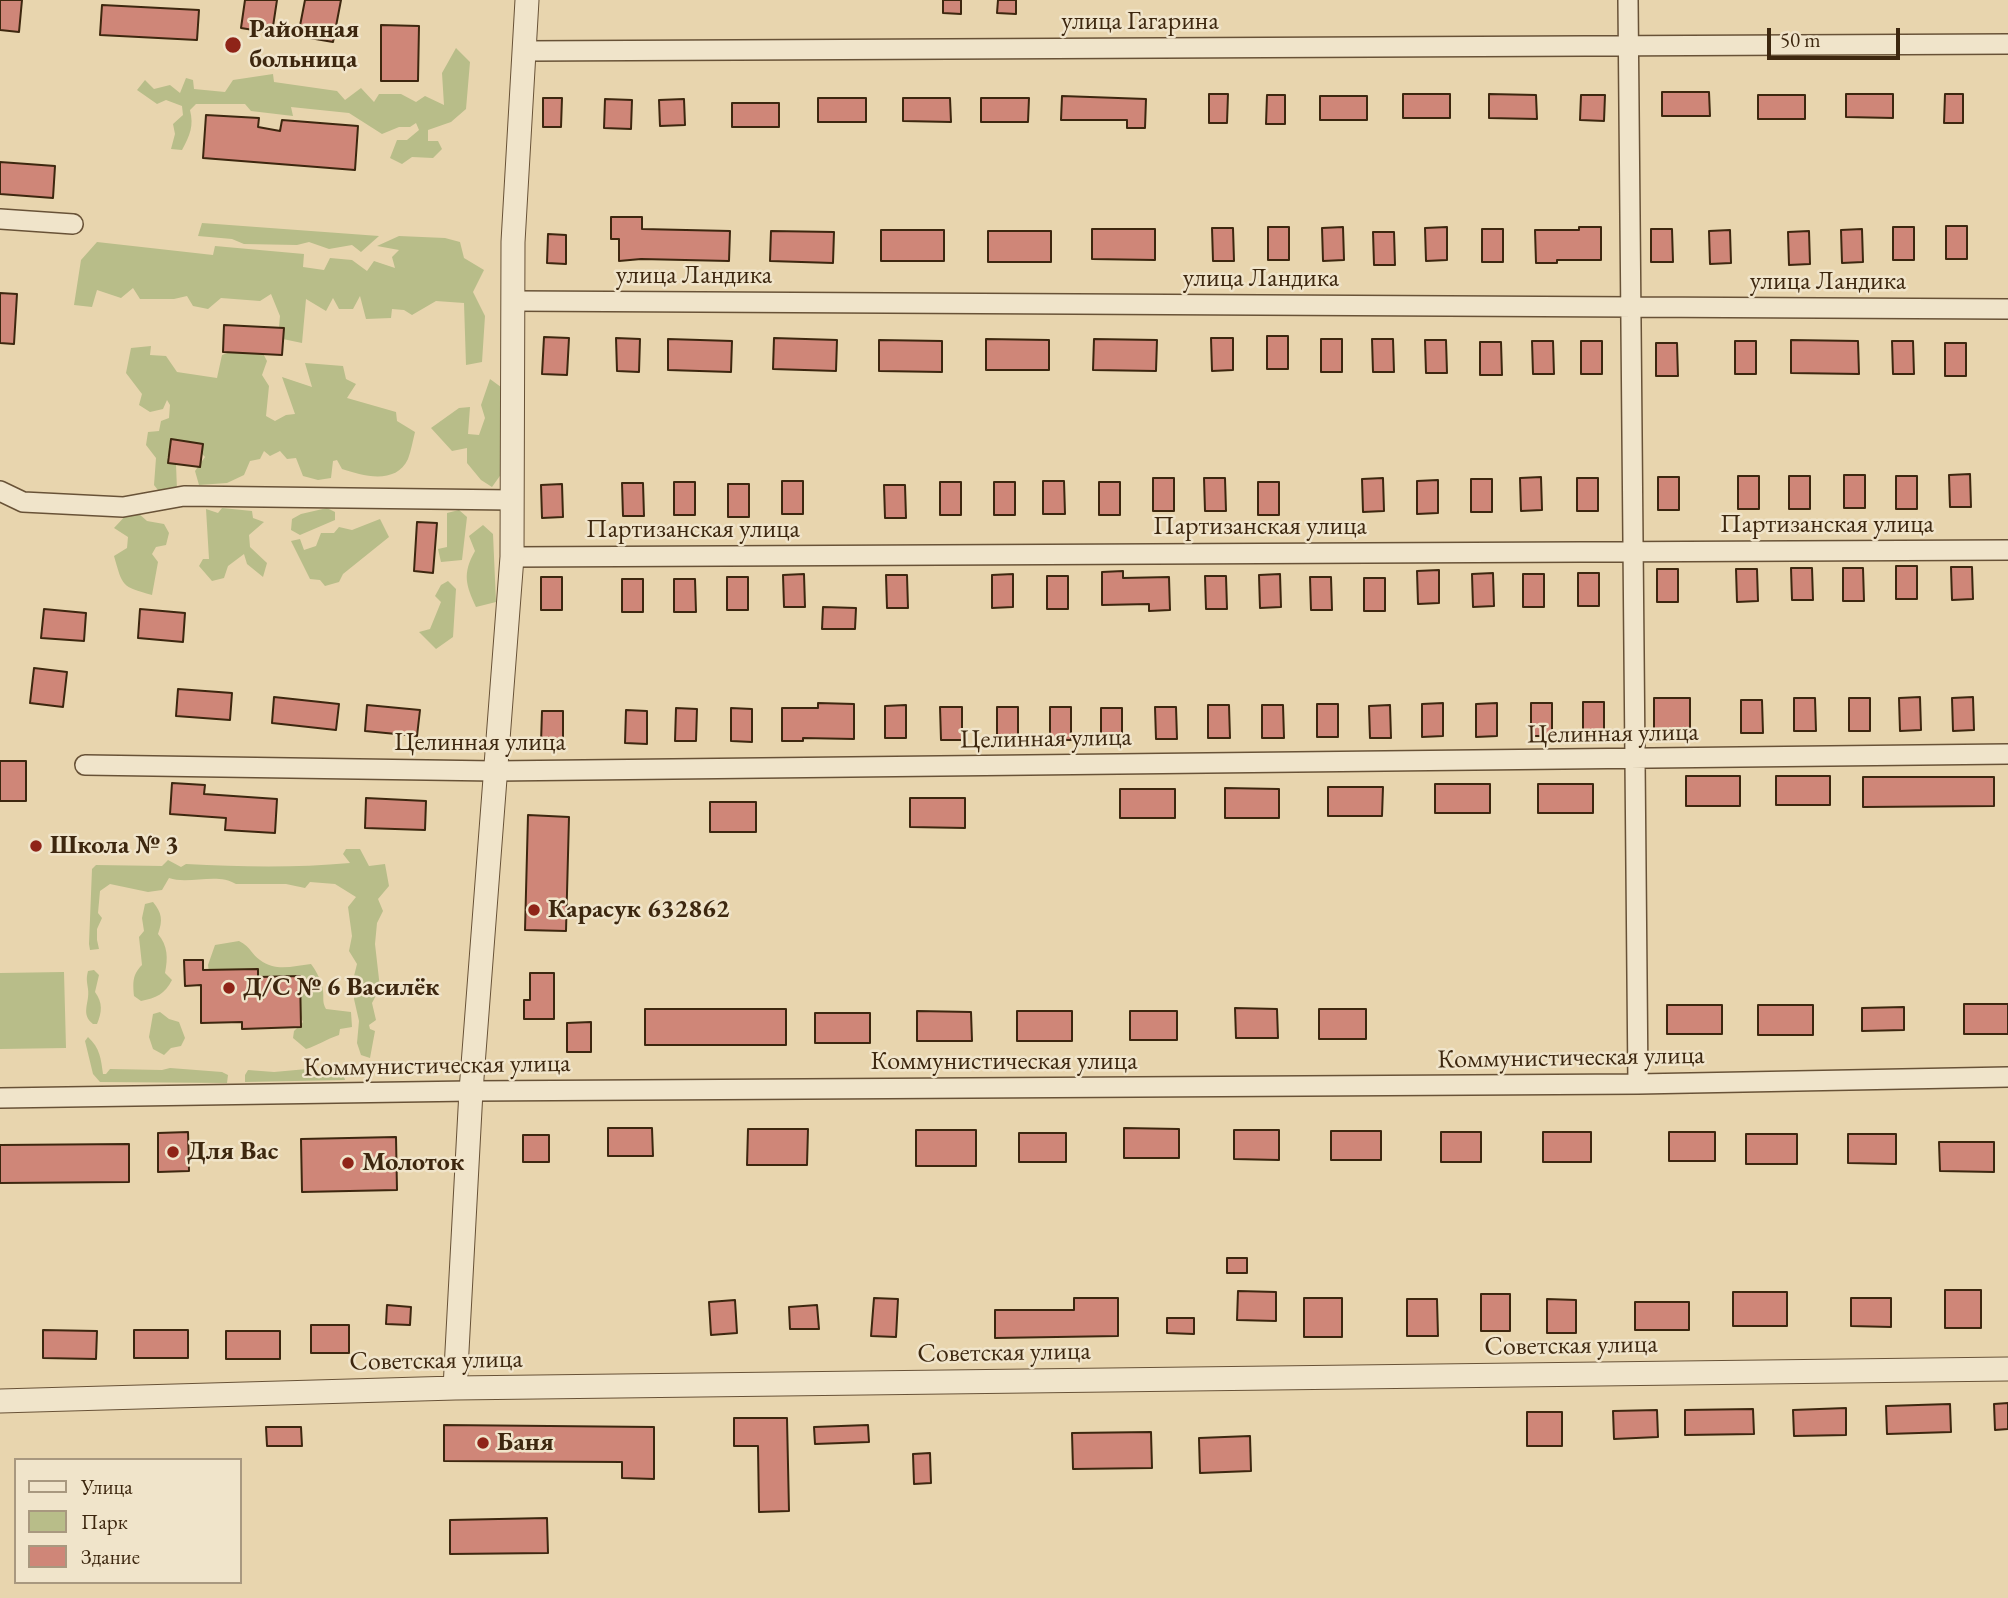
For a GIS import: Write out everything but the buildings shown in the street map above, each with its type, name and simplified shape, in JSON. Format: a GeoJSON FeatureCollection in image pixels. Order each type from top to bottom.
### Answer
{"type":"FeatureCollection","features":[{"type":"Feature","properties":{"kind":"street"},"geometry":{"type":"LineString","coordinates":[[455,1388],[471,1091],[512,557],[513,242],[527,0]]}},
{"type":"Feature","properties":{"kind":"street"},"geometry":{"type":"LineString","coordinates":[[1628,0],[1638,1084]]}},
{"type":"Feature","properties":{"kind":"street","name":"улица Гагарина"},"geometry":{"type":"LineString","coordinates":[[524,51],[2008,44]]}},
{"type":"Feature","properties":{"kind":"street"},"geometry":{"type":"LineString","coordinates":[[0,219],[73,224]]}},
{"type":"Feature","properties":{"kind":"street","name":"улица Ландика"},"geometry":{"type":"LineString","coordinates":[[514,301],[2008,309]]}},
{"type":"Feature","properties":{"kind":"street"},"geometry":{"type":"LineString","coordinates":[[0,491],[23,502],[123,507],[184,496],[512,500]]}},
{"type":"Feature","properties":{"kind":"street","name":"Партизанская улица"},"geometry":{"type":"LineString","coordinates":[[512,557],[2008,551]]}},
{"type":"Feature","properties":{"kind":"street","name":"Целинная улица"},"geometry":{"type":"LineString","coordinates":[[85,765],[495,771],[2008,754]]}},
{"type":"Feature","properties":{"kind":"street","name":"Коммунистическая улица"},"geometry":{"type":"LineString","coordinates":[[0,1098],[471,1091],[1638,1084],[2008,1077]]}},
{"type":"Feature","properties":{"kind":"street","name":"Советская улица"},"geometry":{"type":"LineString","coordinates":[[0,1401],[455,1388],[2008,1369]]}},
{"type":"Feature","properties":{"kind":"green space"},"geometry":{"type":"Polygon","coordinates":[[[456,48],[470,62],[466,109],[451,122],[428,130],[428,141],[438,141],[442,149],[433,158],[412,157],[402,164],[390,158],[397,140],[407,140],[419,130],[416,123],[382,134],[349,113],[291,107],[293,116],[251,111],[245,104],[196,104],[190,110],[192,121],[182,150],[171,149],[175,134],[173,124],[183,115],[182,106],[166,100],[157,104],[137,90],[145,80],[154,89],[170,85],[180,93],[186,78],[193,80],[194,89],[225,92],[233,80],[273,74],[274,82],[337,91],[345,100],[361,88],[374,102],[379,94],[401,94],[416,102],[425,96],[444,105],[442,73],[456,48]]]}},
{"type":"Feature","properties":{"kind":"green space"},"geometry":{"type":"Polygon","coordinates":[[[202,223],[379,236],[361,252],[352,245],[329,249],[309,242],[297,245],[244,244],[232,239],[198,236],[202,223]]]}},
{"type":"Feature","properties":{"kind":"green space"},"geometry":{"type":"Polygon","coordinates":[[[399,236],[445,238],[460,242],[464,258],[484,270],[473,292],[485,316],[482,362],[466,365],[464,303],[436,301],[412,315],[404,310],[392,309],[391,318],[366,319],[360,296],[353,309],[339,309],[333,298],[326,311],[306,299],[302,343],[278,338],[280,316],[271,294],[260,301],[221,298],[208,309],[193,306],[187,296],[174,299],[140,299],[133,288],[121,298],[97,290],[92,307],[74,305],[81,260],[97,242],[213,255],[215,246],[304,254],[303,267],[324,270],[330,258],[352,260],[367,271],[374,261],[395,268],[392,257],[399,250],[377,246],[399,236]]]}},
{"type":"Feature","properties":{"kind":"green space"},"geometry":{"type":"Polygon","coordinates":[[[257,342],[267,361],[262,375],[269,386],[266,416],[275,421],[295,414],[282,377],[312,387],[305,363],[343,366],[346,379],[356,384],[347,398],[396,412],[397,421],[415,432],[408,459],[403,467],[396,473],[369,476],[342,469],[337,460],[333,461],[331,478],[318,480],[303,476],[296,458],[287,459],[280,451],[270,456],[264,451],[260,459],[250,461],[244,475],[227,483],[199,485],[195,471],[205,457],[195,446],[174,448],[167,458],[176,464],[177,490],[161,494],[154,485],[156,458],[146,445],[148,432],[159,431],[161,421],[169,418],[170,405],[167,400],[163,409],[150,412],[139,405],[142,394],[126,373],[131,348],[151,346],[150,355],[166,356],[177,372],[217,378],[222,355],[257,342]]]}},
{"type":"Feature","properties":{"kind":"green space"},"geometry":{"type":"Polygon","coordinates":[[[490,379],[505,390],[507,466],[492,487],[481,480],[467,463],[467,448],[452,451],[431,428],[459,408],[470,407],[468,434],[479,435],[485,418],[481,405],[490,379]]]}},
{"type":"Feature","properties":{"kind":"green space"},"geometry":{"type":"Polygon","coordinates":[[[222,508],[252,511],[253,518],[264,522],[249,535],[250,547],[267,563],[263,577],[247,564],[244,554],[228,566],[224,578],[212,581],[199,566],[203,559],[209,559],[206,509],[218,513],[222,508]]]}},
{"type":"Feature","properties":{"kind":"green space"},"geometry":{"type":"Polygon","coordinates":[[[327,508],[335,512],[335,520],[300,535],[291,530],[292,519],[327,508]]]}},
{"type":"Feature","properties":{"kind":"green space"},"geometry":{"type":"Polygon","coordinates":[[[459,510],[467,517],[462,560],[441,562],[438,549],[447,547],[447,513],[459,510]]]}},
{"type":"Feature","properties":{"kind":"green space"},"geometry":{"type":"Polygon","coordinates":[[[128,513],[138,513],[147,521],[164,524],[169,533],[166,545],[156,547],[152,554],[158,562],[152,595],[125,584],[114,556],[127,548],[128,537],[114,528],[128,513]]]}},
{"type":"Feature","properties":{"kind":"green space"},"geometry":{"type":"Polygon","coordinates":[[[380,519],[389,537],[343,574],[339,582],[325,586],[320,580],[310,579],[291,541],[300,539],[304,550],[316,546],[321,533],[334,533],[339,527],[352,530],[380,519]]]}},
{"type":"Feature","properties":{"kind":"green space"},"geometry":{"type":"Polygon","coordinates":[[[483,525],[493,534],[496,602],[476,607],[467,579],[468,566],[475,551],[469,536],[483,525]]]}},
{"type":"Feature","properties":{"kind":"green space"},"geometry":{"type":"Polygon","coordinates":[[[448,581],[456,589],[453,637],[436,649],[419,632],[430,629],[441,602],[435,596],[441,585],[448,581]]]}},
{"type":"Feature","properties":{"kind":"green space"},"geometry":{"type":"Polygon","coordinates":[[[346,849],[360,849],[369,866],[385,864],[389,886],[378,899],[383,911],[377,923],[375,944],[380,988],[372,1003],[376,1020],[369,1025],[370,1029],[375,1031],[370,1058],[361,1055],[357,1043],[359,1021],[354,999],[354,976],[357,964],[349,951],[352,936],[348,907],[356,897],[335,884],[310,882],[305,888],[286,884],[236,884],[220,879],[169,878],[162,890],[148,892],[110,884],[100,891],[98,913],[102,918],[97,929],[99,949],[90,950],[92,869],[96,865],[162,866],[168,860],[181,867],[186,864],[309,866],[350,863],[343,854],[346,849]]]}},
{"type":"Feature","properties":{"kind":"green space"},"geometry":{"type":"Polygon","coordinates":[[[153,902],[161,917],[158,934],[166,952],[165,973],[172,980],[160,995],[141,1001],[134,996],[133,987],[135,976],[142,965],[139,937],[144,931],[142,918],[145,904],[153,902]]]}},
{"type":"Feature","properties":{"kind":"green space"},"geometry":{"type":"Polygon","coordinates":[[[239,941],[260,960],[272,966],[311,964],[322,984],[326,1009],[351,1012],[352,1027],[340,1029],[339,1035],[306,1049],[293,1038],[294,1031],[303,1022],[298,1011],[210,980],[208,965],[215,945],[239,941]]]}},
{"type":"Feature","properties":{"kind":"green space"},"geometry":{"type":"Polygon","coordinates":[[[94,970],[99,975],[95,992],[101,1008],[97,1024],[89,1020],[86,1012],[87,974],[88,971],[94,970]]]}},
{"type":"Feature","properties":{"kind":"green space"},"geometry":{"type":"Polygon","coordinates":[[[64,972],[66,1048],[0,1049],[0,973],[64,972]]]}},
{"type":"Feature","properties":{"kind":"green space"},"geometry":{"type":"Polygon","coordinates":[[[160,1012],[179,1022],[185,1038],[181,1046],[171,1048],[164,1055],[153,1049],[149,1037],[153,1014],[160,1012]]]}},
{"type":"Feature","properties":{"kind":"green space"},"geometry":{"type":"Polygon","coordinates":[[[88,1037],[101,1059],[103,1074],[110,1069],[170,1068],[222,1072],[228,1075],[227,1083],[100,1082],[93,1074],[85,1041],[88,1037]]]}},
{"type":"Feature","properties":{"kind":"green space"},"geometry":{"type":"Polygon","coordinates":[[[307,1069],[343,1073],[345,1080],[245,1082],[248,1070],[274,1072],[307,1069]]]}},
{"type":"Feature","properties":{"kind":"place","name":"Районная больница"},"geometry":{"type":"Point","coordinates":[233,45]}},
{"type":"Feature","properties":{"kind":"place","name":"Школа № 3"},"geometry":{"type":"Point","coordinates":[36,846]}},
{"type":"Feature","properties":{"kind":"place","name":"Карасук 632862"},"geometry":{"type":"Point","coordinates":[534,910]}},
{"type":"Feature","properties":{"kind":"place","name":"Д/С № 6 Василёк"},"geometry":{"type":"Point","coordinates":[229,988]}},
{"type":"Feature","properties":{"kind":"place","name":"Для Вас"},"geometry":{"type":"Point","coordinates":[173,1152]}},
{"type":"Feature","properties":{"kind":"place","name":"Молоток"},"geometry":{"type":"Point","coordinates":[348,1163]}},
{"type":"Feature","properties":{"kind":"place","name":"Баня"},"geometry":{"type":"Point","coordinates":[483,1443]}}]}
